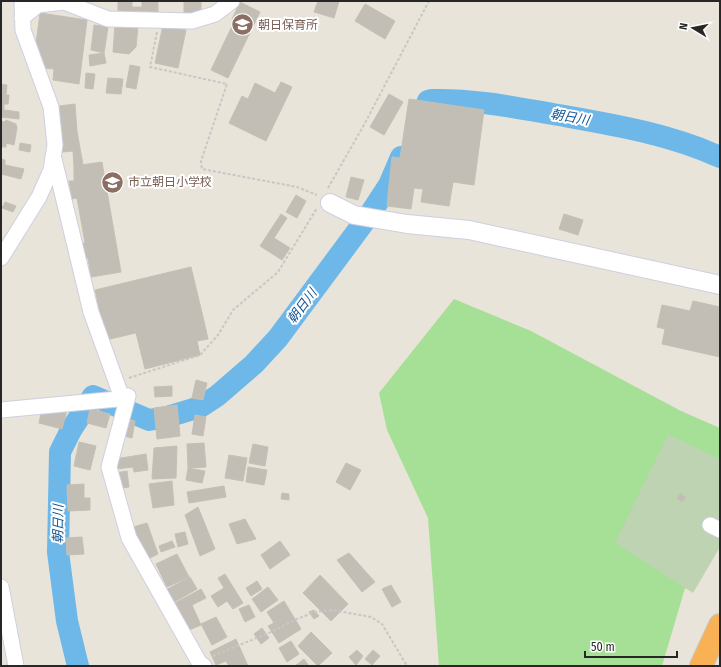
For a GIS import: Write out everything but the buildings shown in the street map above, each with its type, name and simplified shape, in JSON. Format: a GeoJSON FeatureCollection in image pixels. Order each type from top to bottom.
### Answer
{"type":"FeatureCollection","features":[{"type":"Feature","properties":{"kind":"highway"},"geometry":{"type":"LineString","coordinates":[[701,666],[720,625]]}},
{"type":"Feature","properties":{"kind":"street"},"geometry":{"type":"LineString","coordinates":[[1,258],[39,197],[51,170],[55,145],[51,107],[23,30],[22,1]]}},
{"type":"Feature","properties":{"kind":"street"},"geometry":{"type":"LineString","coordinates":[[22,18],[38,5],[64,2],[108,19],[160,19],[192,21],[216,14],[232,1]]}},
{"type":"Feature","properties":{"kind":"street"},"geometry":{"type":"LineString","coordinates":[[53,153],[91,312],[122,398]]}},
{"type":"Feature","properties":{"kind":"street"},"geometry":{"type":"LineString","coordinates":[[326,201],[354,215],[407,224],[469,230],[720,285]]}},
{"type":"Feature","properties":{"kind":"street"},"geometry":{"type":"LineString","coordinates":[[1,410],[122,398],[128,396],[109,467],[129,538],[201,664]]}},
{"type":"Feature","properties":{"kind":"street"},"geometry":{"type":"LineString","coordinates":[[1,587],[16,666]]}},
{"type":"Feature","properties":{"kind":"path"},"geometry":{"type":"LineString","coordinates":[[116,382],[200,355],[218,334],[233,310],[278,272],[326,201],[429,1]]}},
{"type":"Feature","properties":{"kind":"path"},"geometry":{"type":"LineString","coordinates":[[160,19],[150,67],[227,84],[201,161],[202,169],[297,187],[326,201]]}},
{"type":"Feature","properties":{"kind":"path"},"geometry":{"type":"LineString","coordinates":[[201,664],[297,619],[315,612],[332,610],[371,617],[382,624],[407,666]]}},
{"type":"Feature","properties":{"kind":"green space"},"geometry":{"type":"Polygon","coordinates":[[[454,299],[531,331],[681,411],[720,428],[720,470],[662,666],[439,666],[428,518],[387,430],[379,393],[454,299]]]}},
{"type":"Feature","properties":{"kind":"green space"},"geometry":{"type":"Polygon","coordinates":[[[668,434],[720,459],[720,547],[693,593],[615,543],[668,434]]]}},
{"type":"Feature","properties":{"kind":"waterway","name":"朝日川"},"geometry":{"type":"LineString","coordinates":[[416,128],[428,101],[447,100],[478,102],[538,111],[638,130],[659,135],[720,157]]}},
{"type":"Feature","properties":{"kind":"waterway","name":"朝日川"},"geometry":{"type":"LineString","coordinates":[[78,666],[67,621],[58,552],[60,452],[71,430],[93,396],[149,420],[167,417],[200,407],[217,396],[254,364],[278,338],[370,214],[389,185],[401,157]]}},
{"type":"Feature","properties":{"kind":"place","name":"朝日保育所"},"geometry":{"type":"Point","coordinates":[243,25]}},
{"type":"Feature","properties":{"kind":"place","name":"市立朝日小学校"},"geometry":{"type":"Point","coordinates":[112,182]}}]}
